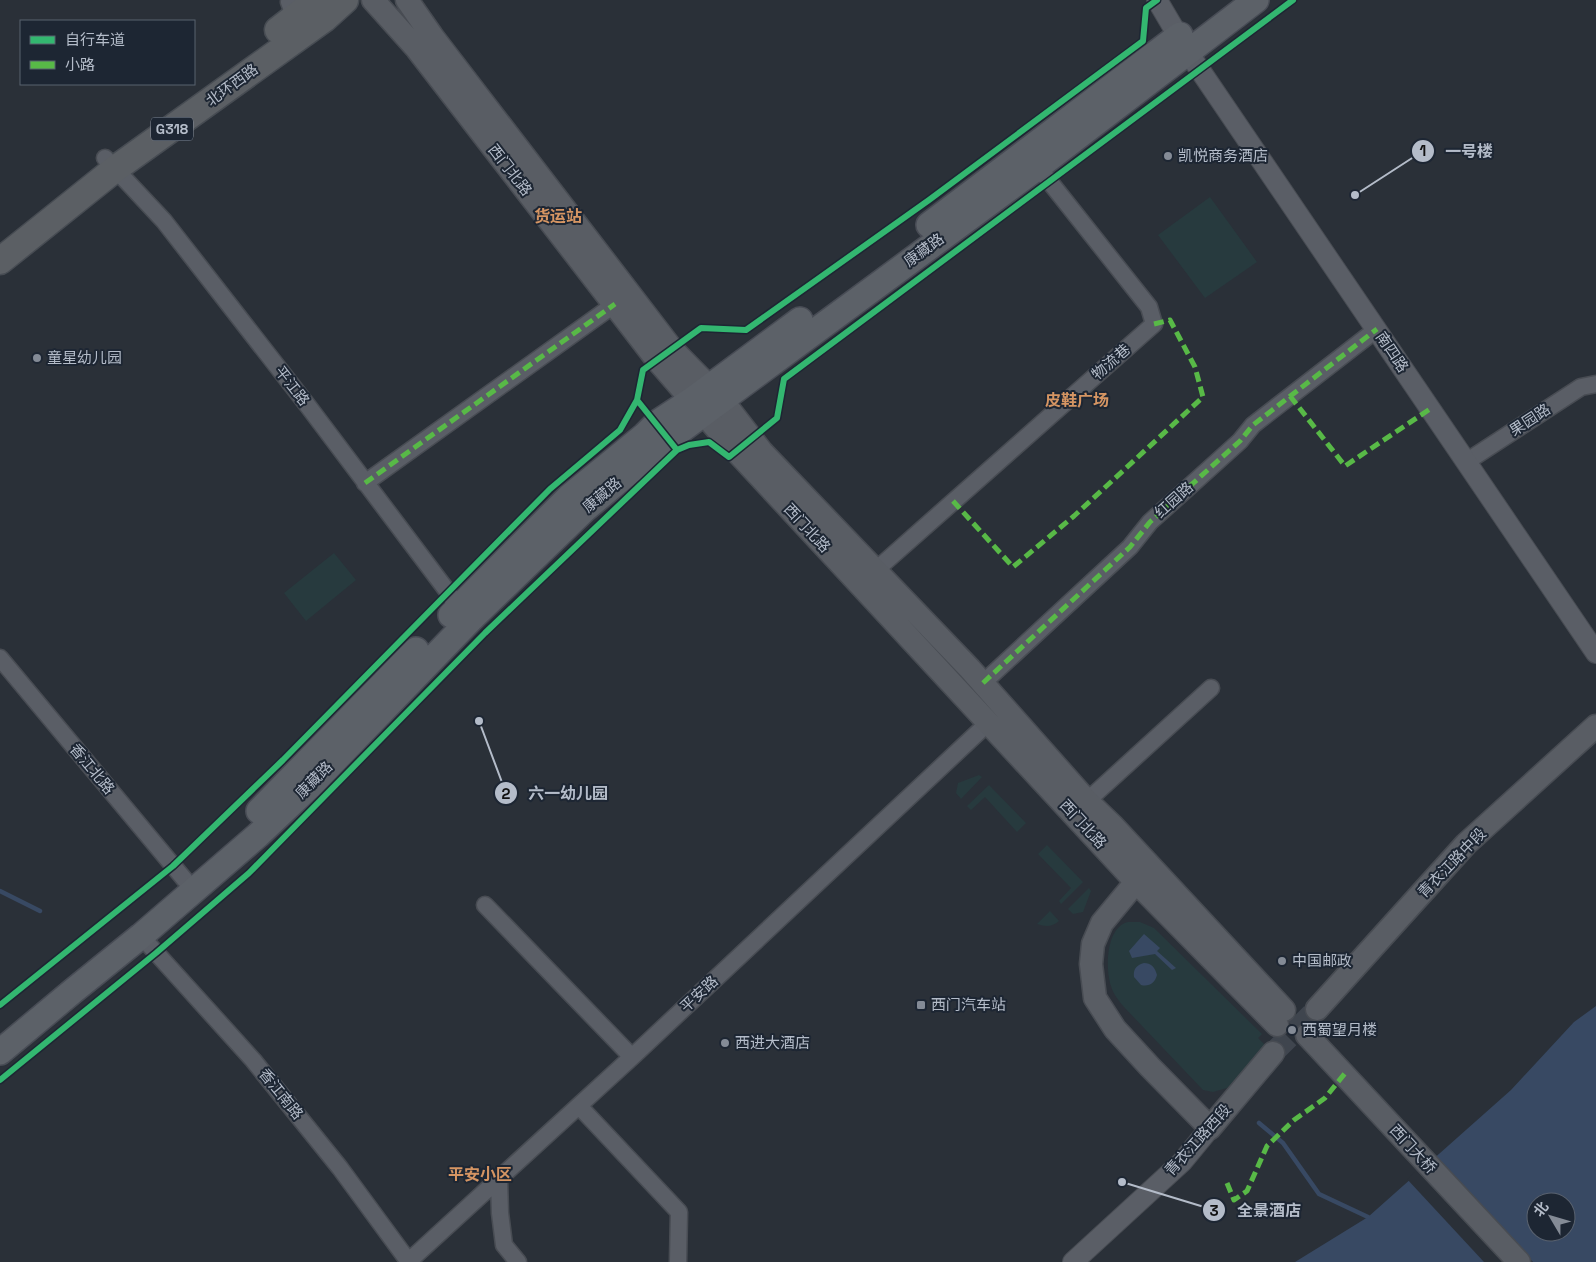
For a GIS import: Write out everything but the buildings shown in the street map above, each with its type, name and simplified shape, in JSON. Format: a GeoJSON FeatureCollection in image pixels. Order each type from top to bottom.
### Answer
{"type":"FeatureCollection","features":[{"type":"Feature","properties":{"kind":"highway","name":"北环西路"},"geometry":{"type":"LineString","coordinates":[[0,261],[110,164],[292,9],[317,0]]}},
{"type":"Feature","properties":{"kind":"highway","name":"北环西路"},"geometry":{"type":"LineString","coordinates":[[0,239],[324,19],[345,0]]}},
{"type":"Feature","properties":{"kind":"main road","name":"西门北路"},"geometry":{"type":"LineString","coordinates":[[373,0],[417,49],[657,360],[707,400],[762,452],[876,570],[1113,826],[1282,1020],[1136,882],[743,459],[707,400],[672,349],[432,36],[407,0]]}},
{"type":"Feature","properties":{"kind":"main road","name":"康藏路"},"geometry":{"type":"LineString","coordinates":[[0,1052],[141,936],[251,841],[309,787],[569,496],[645,435],[657,423],[707,400],[1038,167],[1183,44],[1229,0]]}},
{"type":"Feature","properties":{"kind":"main road","name":"康藏路"},"geometry":{"type":"LineString","coordinates":[[707,400],[941,216],[1183,44],[1256,0]]}},
{"type":"Feature","properties":{"kind":"main road","name":"康藏路"},"geometry":{"type":"LineString","coordinates":[[0,1031],[185,880],[248,823],[464,614]]}},
{"type":"Feature","properties":{"kind":"main road","name":"青衣江路中段"},"geometry":{"type":"LineString","coordinates":[[1317,1009],[1466,844],[1596,726]]}},
{"type":"Feature","properties":{"kind":"main road"},"geometry":{"type":"LineString","coordinates":[[1136,882],[1102,923],[1093,944],[1091,964],[1095,998],[1116,1029],[1150,1067],[1210,1128]]}},
{"type":"Feature","properties":{"kind":"main road","name":"西门大桥"},"geometry":{"type":"LineString","coordinates":[[1499,1262],[1302,1040],[1519,1262]]}},
{"type":"Feature","properties":{"kind":"main road","name":"青衣江路西段"},"geometry":{"type":"LineString","coordinates":[[1210,1128],[1273,1053]]}},
{"type":"Feature","properties":{"kind":"street","name":"南四路"},"geometry":{"type":"LineString","coordinates":[[1157,0],[1183,44],[1596,652]]}},
{"type":"Feature","properties":{"kind":"street","name":"平江路"},"geometry":{"type":"LineString","coordinates":[[110,164],[164,221],[464,614]]}},
{"type":"Feature","properties":{"kind":"street","name":"物流巷"},"geometry":{"type":"LineString","coordinates":[[876,570],[1157,327],[1150,307],[1038,167]]}},
{"type":"Feature","properties":{"kind":"street"},"geometry":{"type":"LineString","coordinates":[[365,483],[614,304]]}},
{"type":"Feature","properties":{"kind":"street","name":"红园路"},"geometry":{"type":"LineString","coordinates":[[982,683],[1130,546],[1150,522],[1240,441],[1253,425],[1377,329]]}},
{"type":"Feature","properties":{"kind":"street","name":"果园路"},"geometry":{"type":"LineString","coordinates":[[1466,462],[1581,387],[1596,384]]}},
{"type":"Feature","properties":{"kind":"street","name":"香江北路"},"geometry":{"type":"LineString","coordinates":[[0,658],[185,880]]}},
{"type":"Feature","properties":{"kind":"street"},"geometry":{"type":"LineString","coordinates":[[1088,801],[1211,688]]}},
{"type":"Feature","properties":{"kind":"street","name":"平安路"},"geometry":{"type":"LineString","coordinates":[[409,1262],[632,1057],[988,723]]}},
{"type":"Feature","properties":{"kind":"street"},"geometry":{"type":"LineString","coordinates":[[485,905],[632,1057]]}},
{"type":"Feature","properties":{"kind":"street","name":"香江南路"},"geometry":{"type":"LineString","coordinates":[[141,936],[253,1060],[340,1168],[409,1262]]}},
{"type":"Feature","properties":{"kind":"street"},"geometry":{"type":"LineString","coordinates":[[579,1106],[678,1212],[678,1262]]}},
{"type":"Feature","properties":{"kind":"street","name":"青衣江路西段"},"geometry":{"type":"LineString","coordinates":[[1073,1262],[1182,1162],[1210,1128]]}},
{"type":"Feature","properties":{"kind":"street"},"geometry":{"type":"LineString","coordinates":[[499,1180],[500,1214],[504,1245],[518,1262]]}},
{"type":"Feature","properties":{"kind":"green space"},"geometry":{"type":"Polygon","coordinates":[[[1210,197],[1257,262],[1205,298],[1158,235],[1210,197]]]}},
{"type":"Feature","properties":{"kind":"green space"},"geometry":{"type":"Polygon","coordinates":[[[334,553],[356,580],[306,621],[284,593],[334,553]]]}},
{"type":"Feature","properties":{"kind":"green space"},"geometry":{"type":"Polygon","coordinates":[[[979,775],[982,777],[961,799],[956,793],[958,783],[979,775]]]}},
{"type":"Feature","properties":{"kind":"green space"},"geometry":{"type":"Polygon","coordinates":[[[989,785],[1026,823],[1017,832],[985,797],[971,810],[967,806],[989,785]]]}},
{"type":"Feature","properties":{"kind":"green space"},"geometry":{"type":"Polygon","coordinates":[[[1047,845],[1083,882],[1061,904],[1059,901],[1071,888],[1038,854],[1047,845]]]}},
{"type":"Feature","properties":{"kind":"green space"},"geometry":{"type":"Polygon","coordinates":[[[1089,888],[1091,891],[1083,912],[1073,914],[1068,909],[1089,888]]]}},
{"type":"Feature","properties":{"kind":"green space"},"geometry":{"type":"Polygon","coordinates":[[[1050,911],[1059,921],[1049,926],[1037,924],[1050,911]]]}},
{"type":"Feature","properties":{"kind":"green space"},"geometry":{"type":"Polygon","coordinates":[[[1128,922],[1140,922],[1154,928],[1262,1034],[1258,1038],[1267,1047],[1227,1088],[1213,1092],[1203,1090],[1124,1007],[1115,995],[1109,979],[1109,950],[1115,932],[1121,925],[1128,922]]]}},
{"type":"Feature","properties":{"kind":"water"},"geometry":{"type":"Polygon","coordinates":[[[1144,934],[1160,948],[1157,951],[1176,968],[1172,970],[1155,954],[1132,958],[1129,951],[1144,934]]]}},
{"type":"Feature","properties":{"kind":"water"},"geometry":{"type":"Polygon","coordinates":[[[1144,963],[1152,966],[1157,975],[1149,985],[1141,985],[1134,977],[1136,968],[1144,963]]]}},
{"type":"Feature","properties":{"kind":"water"},"geometry":{"type":"Polygon","coordinates":[[[1596,1006],[1596,1262],[1295,1262],[1368,1217],[1511,1090],[1574,1022],[1596,1006]]]}},
{"type":"Feature","properties":{"kind":"pier"},"geometry":{"type":"Polygon","coordinates":[[[1433,1156],[1533,1262],[1484,1262],[1407,1179],[1433,1156]]]}},
{"type":"Feature","properties":{"kind":"waterway"},"geometry":{"type":"LineString","coordinates":[[0,891],[40,911]]}},
{"type":"Feature","properties":{"kind":"waterway"},"geometry":{"type":"LineString","coordinates":[[1259,1123],[1283,1143],[1319,1194],[1368,1217]]}},
{"type":"Feature","properties":{"kind":"tunnel"},"geometry":{"type":"LineString","coordinates":[[1273,1053],[1317,1009]]}},
{"type":"Feature","properties":{"kind":"marked path"},"geometry":{"type":"LineString","coordinates":[[365,483],[615,304]]}},
{"type":"Feature","properties":{"kind":"marked path"},"geometry":{"type":"LineString","coordinates":[[953,501],[1013,567],[1074,516],[1203,397],[1195,367],[1170,320],[1154,324]]}},
{"type":"Feature","properties":{"kind":"marked path"},"geometry":{"type":"LineString","coordinates":[[983,683],[1130,547],[1150,522],[1240,441],[1253,425],[1377,329]]}},
{"type":"Feature","properties":{"kind":"marked path"},"geometry":{"type":"LineString","coordinates":[[1290,396],[1345,466],[1430,409]]}},
{"type":"Feature","properties":{"kind":"marked path"},"geometry":{"type":"LineString","coordinates":[[1227,1183],[1234,1200],[1247,1191],[1267,1146],[1294,1120],[1325,1098],[1346,1072]]}},
{"type":"Feature","properties":{"kind":"cycle path"},"geometry":{"type":"LineString","coordinates":[[0,1005],[173,866],[283,760],[550,489],[620,430],[637,400],[643,370],[701,328],[746,330],[929,200],[1143,41],[1146,8],[1157,0]]}},
{"type":"Feature","properties":{"kind":"cycle path"},"geometry":{"type":"LineString","coordinates":[[0,1080],[156,953],[249,873],[485,633],[677,450],[689,445],[709,442],[729,457],[777,418],[784,379],[1293,0]]}},
{"type":"Feature","properties":{"kind":"cycle path"},"geometry":{"type":"LineString","coordinates":[[637,400],[677,450]]}},
{"type":"Feature","properties":{"kind":"place","name":"凯悦商务酒店"},"geometry":{"type":"Point","coordinates":[1168,156]}},
{"type":"Feature","properties":{"kind":"place","name":"一号楼"},"geometry":{"type":"Point","coordinates":[1355,195]}},
{"type":"Feature","properties":{"kind":"place","name":"童星幼儿园"},"geometry":{"type":"Point","coordinates":[37,358]}},
{"type":"Feature","properties":{"kind":"place","name":"六一幼儿园"},"geometry":{"type":"Point","coordinates":[479,721]}},
{"type":"Feature","properties":{"kind":"place","name":"中国邮政"},"geometry":{"type":"Point","coordinates":[1282,961]}},
{"type":"Feature","properties":{"kind":"place","name":"西门汽车站"},"geometry":{"type":"Point","coordinates":[921,1005]}},
{"type":"Feature","properties":{"kind":"place","name":"西蜀望月楼"},"geometry":{"type":"Point","coordinates":[1292,1030]}},
{"type":"Feature","properties":{"kind":"place","name":"西进大酒店"},"geometry":{"type":"Point","coordinates":[725,1043]}},
{"type":"Feature","properties":{"kind":"place","name":"全景酒店"},"geometry":{"type":"Point","coordinates":[1122,1182]}},
{"type":"Feature","properties":{"kind":"district","name":"货运站"},"geometry":{"type":"Point","coordinates":[558,216]}},
{"type":"Feature","properties":{"kind":"district","name":"皮鞋广场"},"geometry":{"type":"Point","coordinates":[1077,400]}},
{"type":"Feature","properties":{"kind":"district","name":"平安小区"},"geometry":{"type":"Point","coordinates":[480,1174]}}]}
